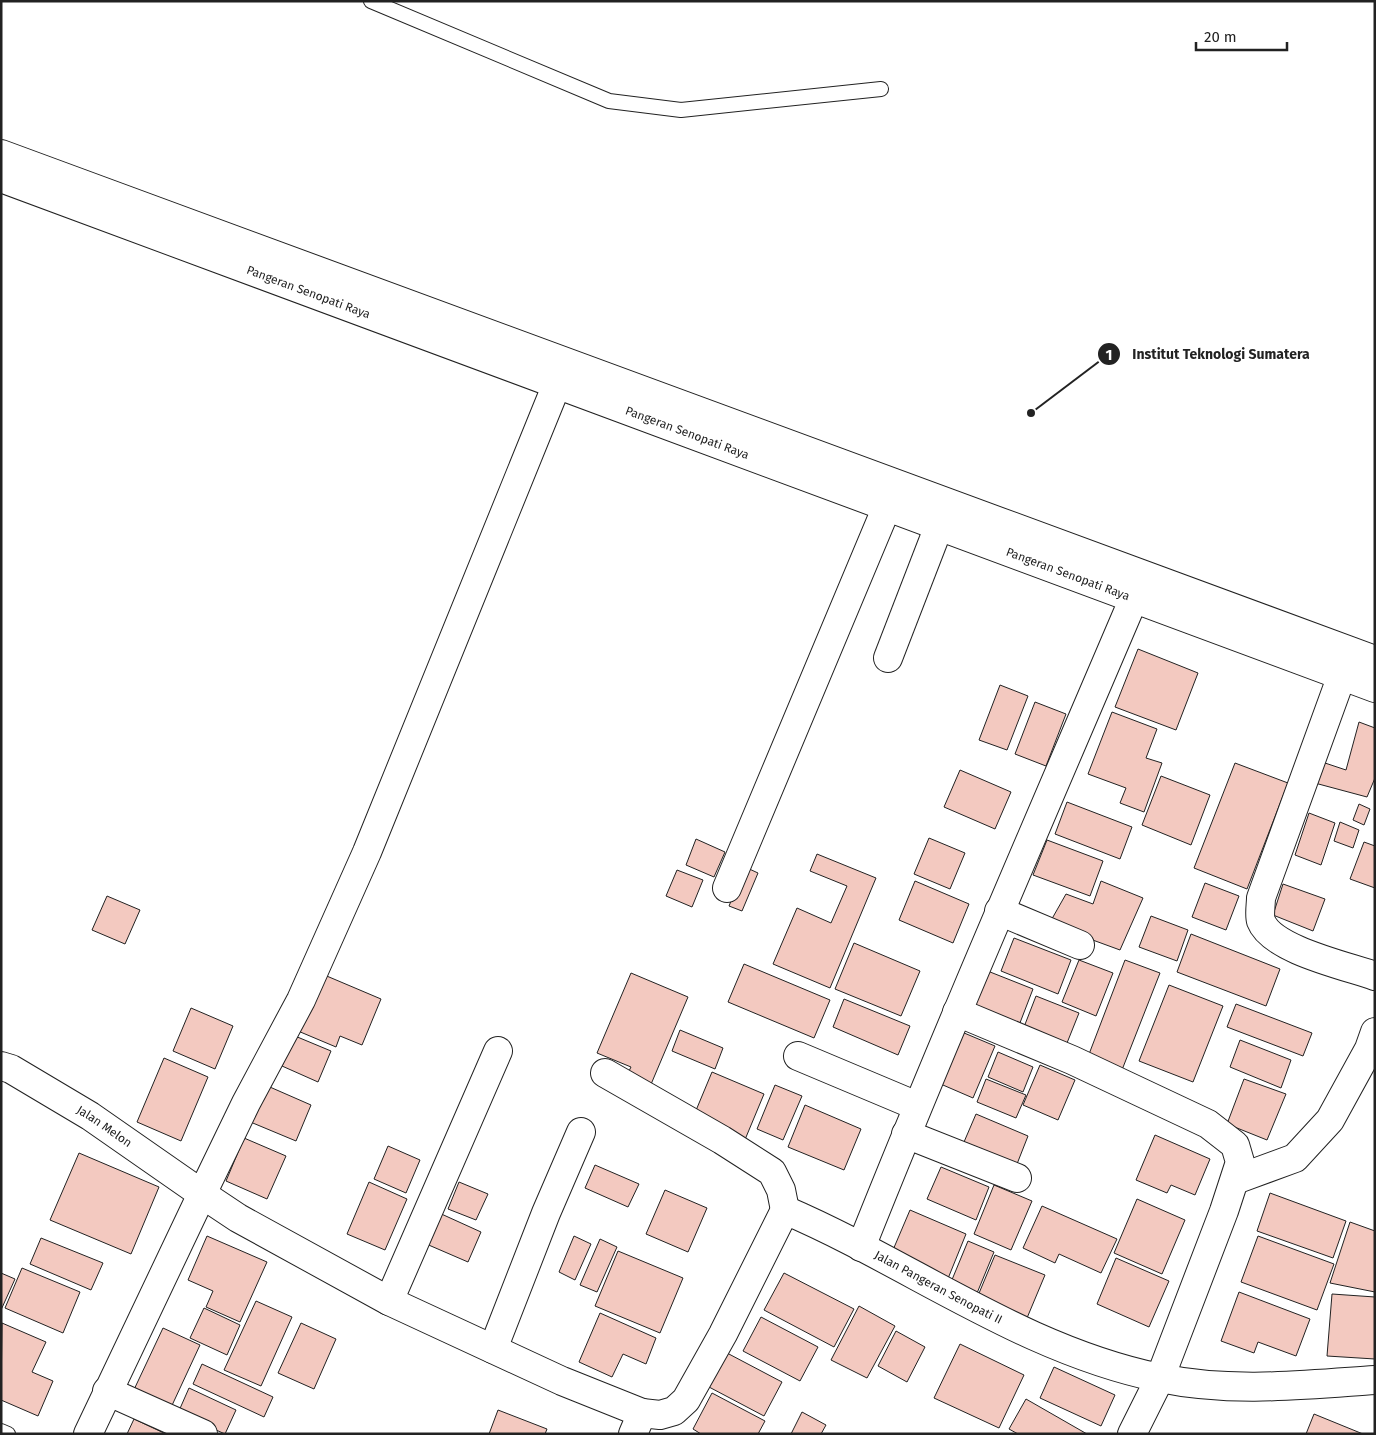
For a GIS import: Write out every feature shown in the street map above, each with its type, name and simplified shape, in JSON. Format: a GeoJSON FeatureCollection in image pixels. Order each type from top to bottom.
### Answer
{"type":"FeatureCollection","features":[{"type":"Feature","properties":{"kind":"street","name":"Pangeran Senopati Raya"},"geometry":{"type":"LineString","coordinates":[[1,154],[892,496],[939,526],[1375,688]]}},
{"type":"Feature","properties":{"kind":"street","name":"Pangeran Senopati Raya"},"geometry":{"type":"LineString","coordinates":[[1,178],[557,384],[1375,660]]}},
{"type":"Feature","properties":{"kind":"street"},"geometry":{"type":"LineString","coordinates":[[88,1434],[246,1103],[300,1000],[367,852],[557,384]]}},
{"type":"Feature","properties":{"kind":"street"},"geometry":{"type":"LineString","coordinates":[[727,888],[892,496]]}},
{"type":"Feature","properties":{"kind":"street"},"geometry":{"type":"LineString","coordinates":[[888,658],[939,526]]}},
{"type":"Feature","properties":{"kind":"street"},"geometry":{"type":"LineString","coordinates":[[862,1247],[917,1106],[1134,598]]}},
{"type":"Feature","properties":{"kind":"street"},"geometry":{"type":"LineString","coordinates":[[1342,675],[1261,898],[1260,920],[1270,935],[1292,948],[1375,976]]}},
{"type":"Feature","properties":{"kind":"street"},"geometry":{"type":"LineString","coordinates":[[999,911],[1080,945]]}},
{"type":"Feature","properties":{"kind":"street"},"geometry":{"type":"LineString","coordinates":[[957,1012],[1072,1060],[1208,1124],[1235,1145],[1240,1162],[1235,1180],[1160,1378],[1132,1434]]}},
{"type":"Feature","properties":{"kind":"street"},"geometry":{"type":"LineString","coordinates":[[1235,1180],[1295,1158],[1330,1120],[1374,1039]]}},
{"type":"Feature","properties":{"kind":"street"},"geometry":{"type":"LineString","coordinates":[[389,1302],[498,1051]]}},
{"type":"Feature","properties":{"kind":"street"},"geometry":{"type":"LineString","coordinates":[[798,1056],[917,1106]]}},
{"type":"Feature","properties":{"kind":"street","name":"Jalan Melon"},"geometry":{"type":"LineString","coordinates":[[1,1066],[11,1069],[90,1116],[238,1218],[389,1302],[562,1381],[637,1424]]}},
{"type":"Feature","properties":{"kind":"street"},"geometry":{"type":"LineString","coordinates":[[606,1073],[722,1140],[772,1172],[782,1190],[784,1210],[723,1334],[686,1400],[674,1411],[660,1414],[637,1424]]}},
{"type":"Feature","properties":{"kind":"street"},"geometry":{"type":"LineString","coordinates":[[493,1348],[581,1132]]}},
{"type":"Feature","properties":{"kind":"street"},"geometry":{"type":"LineString","coordinates":[[906,1134],[1017,1178]]}},
{"type":"Feature","properties":{"kind":"street","name":"Jalan Pangeran Senopati II"},"geometry":{"type":"LineString","coordinates":[[784,1210],[825,1227],[1016,1329],[1089,1359],[1160,1378],[1202,1384],[1270,1388],[1375,1380]]}},
{"type":"Feature","properties":{"kind":"street"},"geometry":{"type":"LineString","coordinates":[[108,1392],[202,1434]]}},
{"type":"Feature","properties":{"kind":"lane"},"geometry":{"type":"LineString","coordinates":[[371,1],[609,101],[681,110],[882,89]]}},
{"type":"Feature","properties":{"kind":"lane"},"geometry":{"type":"LineString","coordinates":[[1,1431],[8,1434]]}},
{"type":"Feature","properties":{"kind":"building"},"geometry":{"type":"Polygon","coordinates":[[[1138,649],[1198,673],[1176,730],[1115,707],[1138,649]]]}},
{"type":"Feature","properties":{"kind":"building"},"geometry":{"type":"Polygon","coordinates":[[[1000,685],[1028,696],[1007,750],[979,740],[1000,685]]]}},
{"type":"Feature","properties":{"kind":"building"},"geometry":{"type":"Polygon","coordinates":[[[1035,702],[1066,714],[1046,766],[1015,754],[1035,702]]]}},
{"type":"Feature","properties":{"kind":"building"},"geometry":{"type":"Polygon","coordinates":[[[1112,712],[1157,729],[1146,758],[1162,763],[1144,812],[1120,803],[1126,788],[1088,774],[1112,712]]]}},
{"type":"Feature","properties":{"kind":"building"},"geometry":{"type":"Polygon","coordinates":[[[1359,722],[1375,728],[1375,778],[1367,797],[1311,782],[1319,761],[1346,770],[1359,722]]]}},
{"type":"Feature","properties":{"kind":"building"},"geometry":{"type":"Polygon","coordinates":[[[1235,763],[1288,783],[1247,889],[1194,868],[1235,763]]]}},
{"type":"Feature","properties":{"kind":"building"},"geometry":{"type":"Polygon","coordinates":[[[960,770],[1011,792],[995,829],[944,807],[960,770]]]}},
{"type":"Feature","properties":{"kind":"building"},"geometry":{"type":"Polygon","coordinates":[[[1161,776],[1210,795],[1191,845],[1142,825],[1161,776]]]}},
{"type":"Feature","properties":{"kind":"building"},"geometry":{"type":"Polygon","coordinates":[[[1067,802],[1132,827],[1120,859],[1055,834],[1067,802]]]}},
{"type":"Feature","properties":{"kind":"building"},"geometry":{"type":"Polygon","coordinates":[[[1359,804],[1370,809],[1364,825],[1353,820],[1359,804]]]}},
{"type":"Feature","properties":{"kind":"building"},"geometry":{"type":"Polygon","coordinates":[[[1309,813],[1335,823],[1321,865],[1295,855],[1309,813]]]}},
{"type":"Feature","properties":{"kind":"building"},"geometry":{"type":"Polygon","coordinates":[[[1340,822],[1359,830],[1353,848],[1334,841],[1340,822]]]}},
{"type":"Feature","properties":{"kind":"building"},"geometry":{"type":"Polygon","coordinates":[[[929,838],[965,853],[950,889],[914,874],[929,838]]]}},
{"type":"Feature","properties":{"kind":"building"},"geometry":{"type":"Polygon","coordinates":[[[696,839],[725,852],[714,877],[686,865],[696,839]]]}},
{"type":"Feature","properties":{"kind":"building"},"geometry":{"type":"Polygon","coordinates":[[[1047,840],[1103,861],[1090,896],[1033,875],[1047,840]]]}},
{"type":"Feature","properties":{"kind":"building"},"geometry":{"type":"Polygon","coordinates":[[[1364,842],[1375,846],[1375,888],[1350,879],[1364,842]]]}},
{"type":"Feature","properties":{"kind":"building"},"geometry":{"type":"Polygon","coordinates":[[[817,854],[876,878],[830,988],[773,964],[797,908],[831,923],[847,886],[810,871],[817,854]]]}},
{"type":"Feature","properties":{"kind":"building"},"geometry":{"type":"Polygon","coordinates":[[[745,867],[758,873],[742,911],[729,906],[745,867]]]}},
{"type":"Feature","properties":{"kind":"building"},"geometry":{"type":"Polygon","coordinates":[[[677,870],[703,880],[692,907],[666,896],[677,870]]]}},
{"type":"Feature","properties":{"kind":"building"},"geometry":{"type":"Polygon","coordinates":[[[915,881],[969,904],[953,943],[899,920],[915,881]]]}},
{"type":"Feature","properties":{"kind":"building"},"geometry":{"type":"Polygon","coordinates":[[[1101,881],[1143,898],[1120,950],[1049,924],[1066,894],[1093,904],[1101,881]]]}},
{"type":"Feature","properties":{"kind":"building"},"geometry":{"type":"Polygon","coordinates":[[[1205,883],[1239,896],[1226,930],[1192,917],[1205,883]]]}},
{"type":"Feature","properties":{"kind":"building"},"geometry":{"type":"Polygon","coordinates":[[[1283,884],[1325,899],[1313,931],[1273,915],[1283,884]]]}},
{"type":"Feature","properties":{"kind":"building"},"geometry":{"type":"Polygon","coordinates":[[[107,896],[140,910],[125,944],[92,930],[107,896]]]}},
{"type":"Feature","properties":{"kind":"building"},"geometry":{"type":"Polygon","coordinates":[[[1151,916],[1188,930],[1177,961],[1139,947],[1151,916]]]}},
{"type":"Feature","properties":{"kind":"building"},"geometry":{"type":"Polygon","coordinates":[[[1191,934],[1280,969],[1266,1006],[1177,972],[1191,934]]]}},
{"type":"Feature","properties":{"kind":"building"},"geometry":{"type":"Polygon","coordinates":[[[1014,938],[1071,960],[1058,994],[1001,971],[1014,938]]]}},
{"type":"Feature","properties":{"kind":"building"},"geometry":{"type":"Polygon","coordinates":[[[854,943],[920,971],[901,1016],[835,989],[854,943]]]}},
{"type":"Feature","properties":{"kind":"building"},"geometry":{"type":"Polygon","coordinates":[[[1079,960],[1113,973],[1096,1016],[1062,1002],[1079,960]]]}},
{"type":"Feature","properties":{"kind":"building"},"geometry":{"type":"Polygon","coordinates":[[[1125,960],[1160,973],[1120,1075],[1086,1062],[1125,960]]]}},
{"type":"Feature","properties":{"kind":"building"},"geometry":{"type":"Polygon","coordinates":[[[744,964],[830,1000],[814,1038],[728,1002],[744,964]]]}},
{"type":"Feature","properties":{"kind":"building"},"geometry":{"type":"Polygon","coordinates":[[[980,968],[1033,989],[1018,1028],[965,1008],[980,968]]]}},
{"type":"Feature","properties":{"kind":"building"},"geometry":{"type":"Polygon","coordinates":[[[631,973],[688,997],[649,1089],[625,1079],[631,1067],[597,1053],[631,973]]]}},
{"type":"Feature","properties":{"kind":"building"},"geometry":{"type":"Polygon","coordinates":[[[322,974],[381,999],[362,1045],[340,1036],[336,1047],[298,1031],[322,974]]]}},
{"type":"Feature","properties":{"kind":"building"},"geometry":{"type":"Polygon","coordinates":[[[1169,985],[1223,1006],[1193,1082],[1139,1061],[1169,985]]]}},
{"type":"Feature","properties":{"kind":"building"},"geometry":{"type":"Polygon","coordinates":[[[1036,996],[1079,1013],[1067,1043],[1024,1027],[1036,996]]]}},
{"type":"Feature","properties":{"kind":"building"},"geometry":{"type":"Polygon","coordinates":[[[844,999],[910,1026],[898,1055],[833,1027],[844,999]]]}},
{"type":"Feature","properties":{"kind":"building"},"geometry":{"type":"Polygon","coordinates":[[[1236,1004],[1312,1033],[1303,1056],[1227,1027],[1236,1004]]]}},
{"type":"Feature","properties":{"kind":"building"},"geometry":{"type":"Polygon","coordinates":[[[191,1008],[233,1026],[215,1069],[173,1051],[191,1008]]]}},
{"type":"Feature","properties":{"kind":"building"},"geometry":{"type":"Polygon","coordinates":[[[680,1030],[723,1048],[715,1069],[672,1051],[680,1030]]]}},
{"type":"Feature","properties":{"kind":"building"},"geometry":{"type":"Polygon","coordinates":[[[957,1030],[995,1046],[973,1098],[936,1082],[957,1030]]]}},
{"type":"Feature","properties":{"kind":"building"},"geometry":{"type":"Polygon","coordinates":[[[295,1036],[331,1051],[318,1082],[282,1066],[295,1036]]]}},
{"type":"Feature","properties":{"kind":"building"},"geometry":{"type":"Polygon","coordinates":[[[1240,1040],[1291,1060],[1281,1088],[1230,1067],[1240,1040]]]}},
{"type":"Feature","properties":{"kind":"building"},"geometry":{"type":"Polygon","coordinates":[[[998,1052],[1033,1067],[1023,1092],[988,1077],[998,1052]]]}},
{"type":"Feature","properties":{"kind":"building"},"geometry":{"type":"Polygon","coordinates":[[[164,1058],[208,1077],[181,1141],[137,1122],[164,1058]]]}},
{"type":"Feature","properties":{"kind":"building"},"geometry":{"type":"Polygon","coordinates":[[[1040,1065],[1075,1080],[1058,1120],[1023,1105],[1040,1065]]]}},
{"type":"Feature","properties":{"kind":"building"},"geometry":{"type":"Polygon","coordinates":[[[712,1072],[764,1094],[744,1142],[692,1120],[712,1072]]]}},
{"type":"Feature","properties":{"kind":"building"},"geometry":{"type":"Polygon","coordinates":[[[986,1079],[1026,1095],[1016,1118],[977,1102],[986,1079]]]}},
{"type":"Feature","properties":{"kind":"building"},"geometry":{"type":"Polygon","coordinates":[[[1244,1079],[1286,1094],[1267,1140],[1227,1124],[1244,1079]]]}},
{"type":"Feature","properties":{"kind":"building"},"geometry":{"type":"Polygon","coordinates":[[[263,1084],[311,1105],[296,1141],[248,1121],[263,1084]]]}},
{"type":"Feature","properties":{"kind":"building"},"geometry":{"type":"Polygon","coordinates":[[[775,1085],[802,1096],[783,1140],[757,1129],[775,1085]]]}},
{"type":"Feature","properties":{"kind":"building"},"geometry":{"type":"Polygon","coordinates":[[[805,1105],[861,1129],[844,1170],[788,1147],[805,1105]]]}},
{"type":"Feature","properties":{"kind":"building"},"geometry":{"type":"Polygon","coordinates":[[[976,1114],[1028,1136],[1017,1164],[964,1142],[976,1114]]]}},
{"type":"Feature","properties":{"kind":"building"},"geometry":{"type":"Polygon","coordinates":[[[1155,1135],[1210,1159],[1195,1195],[1171,1185],[1167,1193],[1136,1180],[1155,1135]]]}},
{"type":"Feature","properties":{"kind":"building"},"geometry":{"type":"Polygon","coordinates":[[[244,1138],[286,1156],[267,1199],[226,1181],[244,1138]]]}},
{"type":"Feature","properties":{"kind":"building"},"geometry":{"type":"Polygon","coordinates":[[[388,1146],[420,1160],[406,1193],[374,1179],[388,1146]]]}},
{"type":"Feature","properties":{"kind":"building"},"geometry":{"type":"Polygon","coordinates":[[[79,1153],[159,1187],[131,1254],[50,1220],[79,1153]]]}},
{"type":"Feature","properties":{"kind":"building"},"geometry":{"type":"Polygon","coordinates":[[[595,1165],[639,1184],[628,1207],[585,1188],[595,1165]]]}},
{"type":"Feature","properties":{"kind":"building"},"geometry":{"type":"Polygon","coordinates":[[[941,1167],[989,1187],[976,1220],[927,1199],[941,1167]]]}},
{"type":"Feature","properties":{"kind":"building"},"geometry":{"type":"Polygon","coordinates":[[[369,1182],[407,1199],[385,1250],[347,1234],[369,1182]]]}},
{"type":"Feature","properties":{"kind":"building"},"geometry":{"type":"Polygon","coordinates":[[[459,1182],[488,1194],[476,1220],[448,1209],[459,1182]]]}},
{"type":"Feature","properties":{"kind":"building"},"geometry":{"type":"Polygon","coordinates":[[[994,1185],[1032,1201],[1011,1250],[974,1234],[994,1185]]]}},
{"type":"Feature","properties":{"kind":"building"},"geometry":{"type":"Polygon","coordinates":[[[665,1190],[707,1208],[688,1252],[646,1234],[665,1190]]]}},
{"type":"Feature","properties":{"kind":"building"},"geometry":{"type":"Polygon","coordinates":[[[1270,1193],[1346,1221],[1333,1258],[1257,1231],[1270,1193]]]}},
{"type":"Feature","properties":{"kind":"building"},"geometry":{"type":"Polygon","coordinates":[[[1137,1199],[1185,1220],[1162,1274],[1114,1253],[1137,1199]]]}},
{"type":"Feature","properties":{"kind":"building"},"geometry":{"type":"Polygon","coordinates":[[[1042,1206],[1117,1239],[1101,1273],[1059,1254],[1055,1263],[1023,1248],[1042,1206]]]}},
{"type":"Feature","properties":{"kind":"building"},"geometry":{"type":"Polygon","coordinates":[[[910,1210],[966,1234],[947,1281],[890,1257],[910,1210]]]}},
{"type":"Feature","properties":{"kind":"building"},"geometry":{"type":"Polygon","coordinates":[[[437,1212],[481,1232],[468,1262],[424,1243],[437,1212]]]}},
{"type":"Feature","properties":{"kind":"building"},"geometry":{"type":"Polygon","coordinates":[[[1350,1222],[1375,1231],[1375,1292],[1330,1283],[1350,1222]]]}},
{"type":"Feature","properties":{"kind":"building"},"geometry":{"type":"Polygon","coordinates":[[[207,1236],[267,1262],[240,1322],[206,1307],[213,1291],[188,1280],[207,1236]]]}},
{"type":"Feature","properties":{"kind":"building"},"geometry":{"type":"Polygon","coordinates":[[[574,1236],[591,1244],[575,1280],[559,1272],[574,1236]]]}},
{"type":"Feature","properties":{"kind":"building"},"geometry":{"type":"Polygon","coordinates":[[[1258,1236],[1334,1264],[1317,1310],[1241,1282],[1258,1236]]]}},
{"type":"Feature","properties":{"kind":"building"},"geometry":{"type":"Polygon","coordinates":[[[41,1238],[103,1263],[91,1290],[30,1264],[41,1238]]]}},
{"type":"Feature","properties":{"kind":"building"},"geometry":{"type":"Polygon","coordinates":[[[600,1239],[617,1247],[597,1292],[580,1285],[600,1239]]]}},
{"type":"Feature","properties":{"kind":"building"},"geometry":{"type":"Polygon","coordinates":[[[968,1241],[994,1252],[975,1298],[949,1287],[968,1241]]]}},
{"type":"Feature","properties":{"kind":"building"},"geometry":{"type":"Polygon","coordinates":[[[618,1251],[683,1278],[660,1333],[595,1306],[618,1251]]]}},
{"type":"Feature","properties":{"kind":"building"},"geometry":{"type":"Polygon","coordinates":[[[995,1255],[1045,1275],[1027,1318],[977,1298],[995,1255]]]}},
{"type":"Feature","properties":{"kind":"building"},"geometry":{"type":"Polygon","coordinates":[[[1116,1258],[1169,1281],[1149,1327],[1097,1304],[1116,1258]]]}},
{"type":"Feature","properties":{"kind":"building"},"geometry":{"type":"Polygon","coordinates":[[[22,1268],[80,1292],[63,1333],[5,1308],[22,1268]]]}},
{"type":"Feature","properties":{"kind":"building"},"geometry":{"type":"Polygon","coordinates":[[[1,1273],[15,1279],[1,1310],[1,1273]]]}},
{"type":"Feature","properties":{"kind":"building"},"geometry":{"type":"Polygon","coordinates":[[[784,1273],[854,1309],[834,1347],[764,1310],[784,1273]]]}},
{"type":"Feature","properties":{"kind":"building"},"geometry":{"type":"Polygon","coordinates":[[[1239,1292],[1310,1319],[1296,1356],[1258,1342],[1254,1353],[1221,1341],[1239,1292]]]}},
{"type":"Feature","properties":{"kind":"building"},"geometry":{"type":"Polygon","coordinates":[[[1332,1294],[1375,1297],[1375,1359],[1327,1356],[1332,1294]]]}},
{"type":"Feature","properties":{"kind":"building"},"geometry":{"type":"Polygon","coordinates":[[[256,1301],[292,1317],[261,1386],[224,1370],[256,1301]]]}},
{"type":"Feature","properties":{"kind":"building"},"geometry":{"type":"Polygon","coordinates":[[[859,1306],[895,1326],[867,1378],[831,1360],[859,1306]]]}},
{"type":"Feature","properties":{"kind":"building"},"geometry":{"type":"Polygon","coordinates":[[[204,1308],[240,1325],[227,1355],[190,1338],[204,1308]]]}},
{"type":"Feature","properties":{"kind":"building"},"geometry":{"type":"Polygon","coordinates":[[[600,1313],[656,1338],[646,1364],[623,1354],[612,1377],[579,1362],[600,1313]]]}},
{"type":"Feature","properties":{"kind":"building"},"geometry":{"type":"Polygon","coordinates":[[[761,1317],[818,1347],[800,1381],[743,1351],[761,1317]]]}},
{"type":"Feature","properties":{"kind":"building"},"geometry":{"type":"Polygon","coordinates":[[[2,1323],[46,1342],[32,1372],[53,1381],[38,1416],[1,1400],[2,1323]]]}},
{"type":"Feature","properties":{"kind":"building"},"geometry":{"type":"Polygon","coordinates":[[[301,1323],[336,1339],[314,1389],[278,1373],[301,1323]]]}},
{"type":"Feature","properties":{"kind":"building"},"geometry":{"type":"Polygon","coordinates":[[[163,1328],[200,1345],[168,1414],[131,1396],[163,1328]]]}},
{"type":"Feature","properties":{"kind":"building"},"geometry":{"type":"Polygon","coordinates":[[[896,1331],[925,1347],[907,1382],[878,1366],[896,1331]]]}},
{"type":"Feature","properties":{"kind":"building"},"geometry":{"type":"Polygon","coordinates":[[[960,1344],[1024,1375],[999,1428],[934,1398],[960,1344]]]}},
{"type":"Feature","properties":{"kind":"building"},"geometry":{"type":"Polygon","coordinates":[[[727,1353],[782,1382],[764,1416],[709,1387],[727,1353]]]}},
{"type":"Feature","properties":{"kind":"building"},"geometry":{"type":"Polygon","coordinates":[[[202,1364],[273,1397],[264,1417],[193,1384],[202,1364]]]}},
{"type":"Feature","properties":{"kind":"building"},"geometry":{"type":"Polygon","coordinates":[[[1054,1367],[1115,1395],[1101,1426],[1040,1398],[1054,1367]]]}},
{"type":"Feature","properties":{"kind":"building"},"geometry":{"type":"Polygon","coordinates":[[[189,1388],[236,1410],[225,1434],[178,1413],[189,1388]]]}},
{"type":"Feature","properties":{"kind":"building"},"geometry":{"type":"Polygon","coordinates":[[[712,1393],[765,1421],[758,1434],[701,1434],[693,1429],[712,1393]]]}},
{"type":"Feature","properties":{"kind":"building"},"geometry":{"type":"Polygon","coordinates":[[[1026,1399],[1087,1434],[1018,1434],[1009,1429],[1026,1399]]]}},
{"type":"Feature","properties":{"kind":"building"},"geometry":{"type":"Polygon","coordinates":[[[498,1410],[547,1429],[545,1434],[489,1434],[498,1410]]]}},
{"type":"Feature","properties":{"kind":"building"},"geometry":{"type":"Polygon","coordinates":[[[802,1412],[826,1425],[821,1434],[791,1434],[802,1412]]]}},
{"type":"Feature","properties":{"kind":"building"},"geometry":{"type":"Polygon","coordinates":[[[1314,1414],[1363,1434],[1306,1434],[1314,1414]]]}},
{"type":"Feature","properties":{"kind":"building"},"geometry":{"type":"Polygon","coordinates":[[[134,1419],[166,1434],[127,1434],[134,1419]]]}},
{"type":"Feature","properties":{"kind":"place","name":"Institut Teknologi Sumatera"},"geometry":{"type":"Point","coordinates":[1031,413]}}]}
